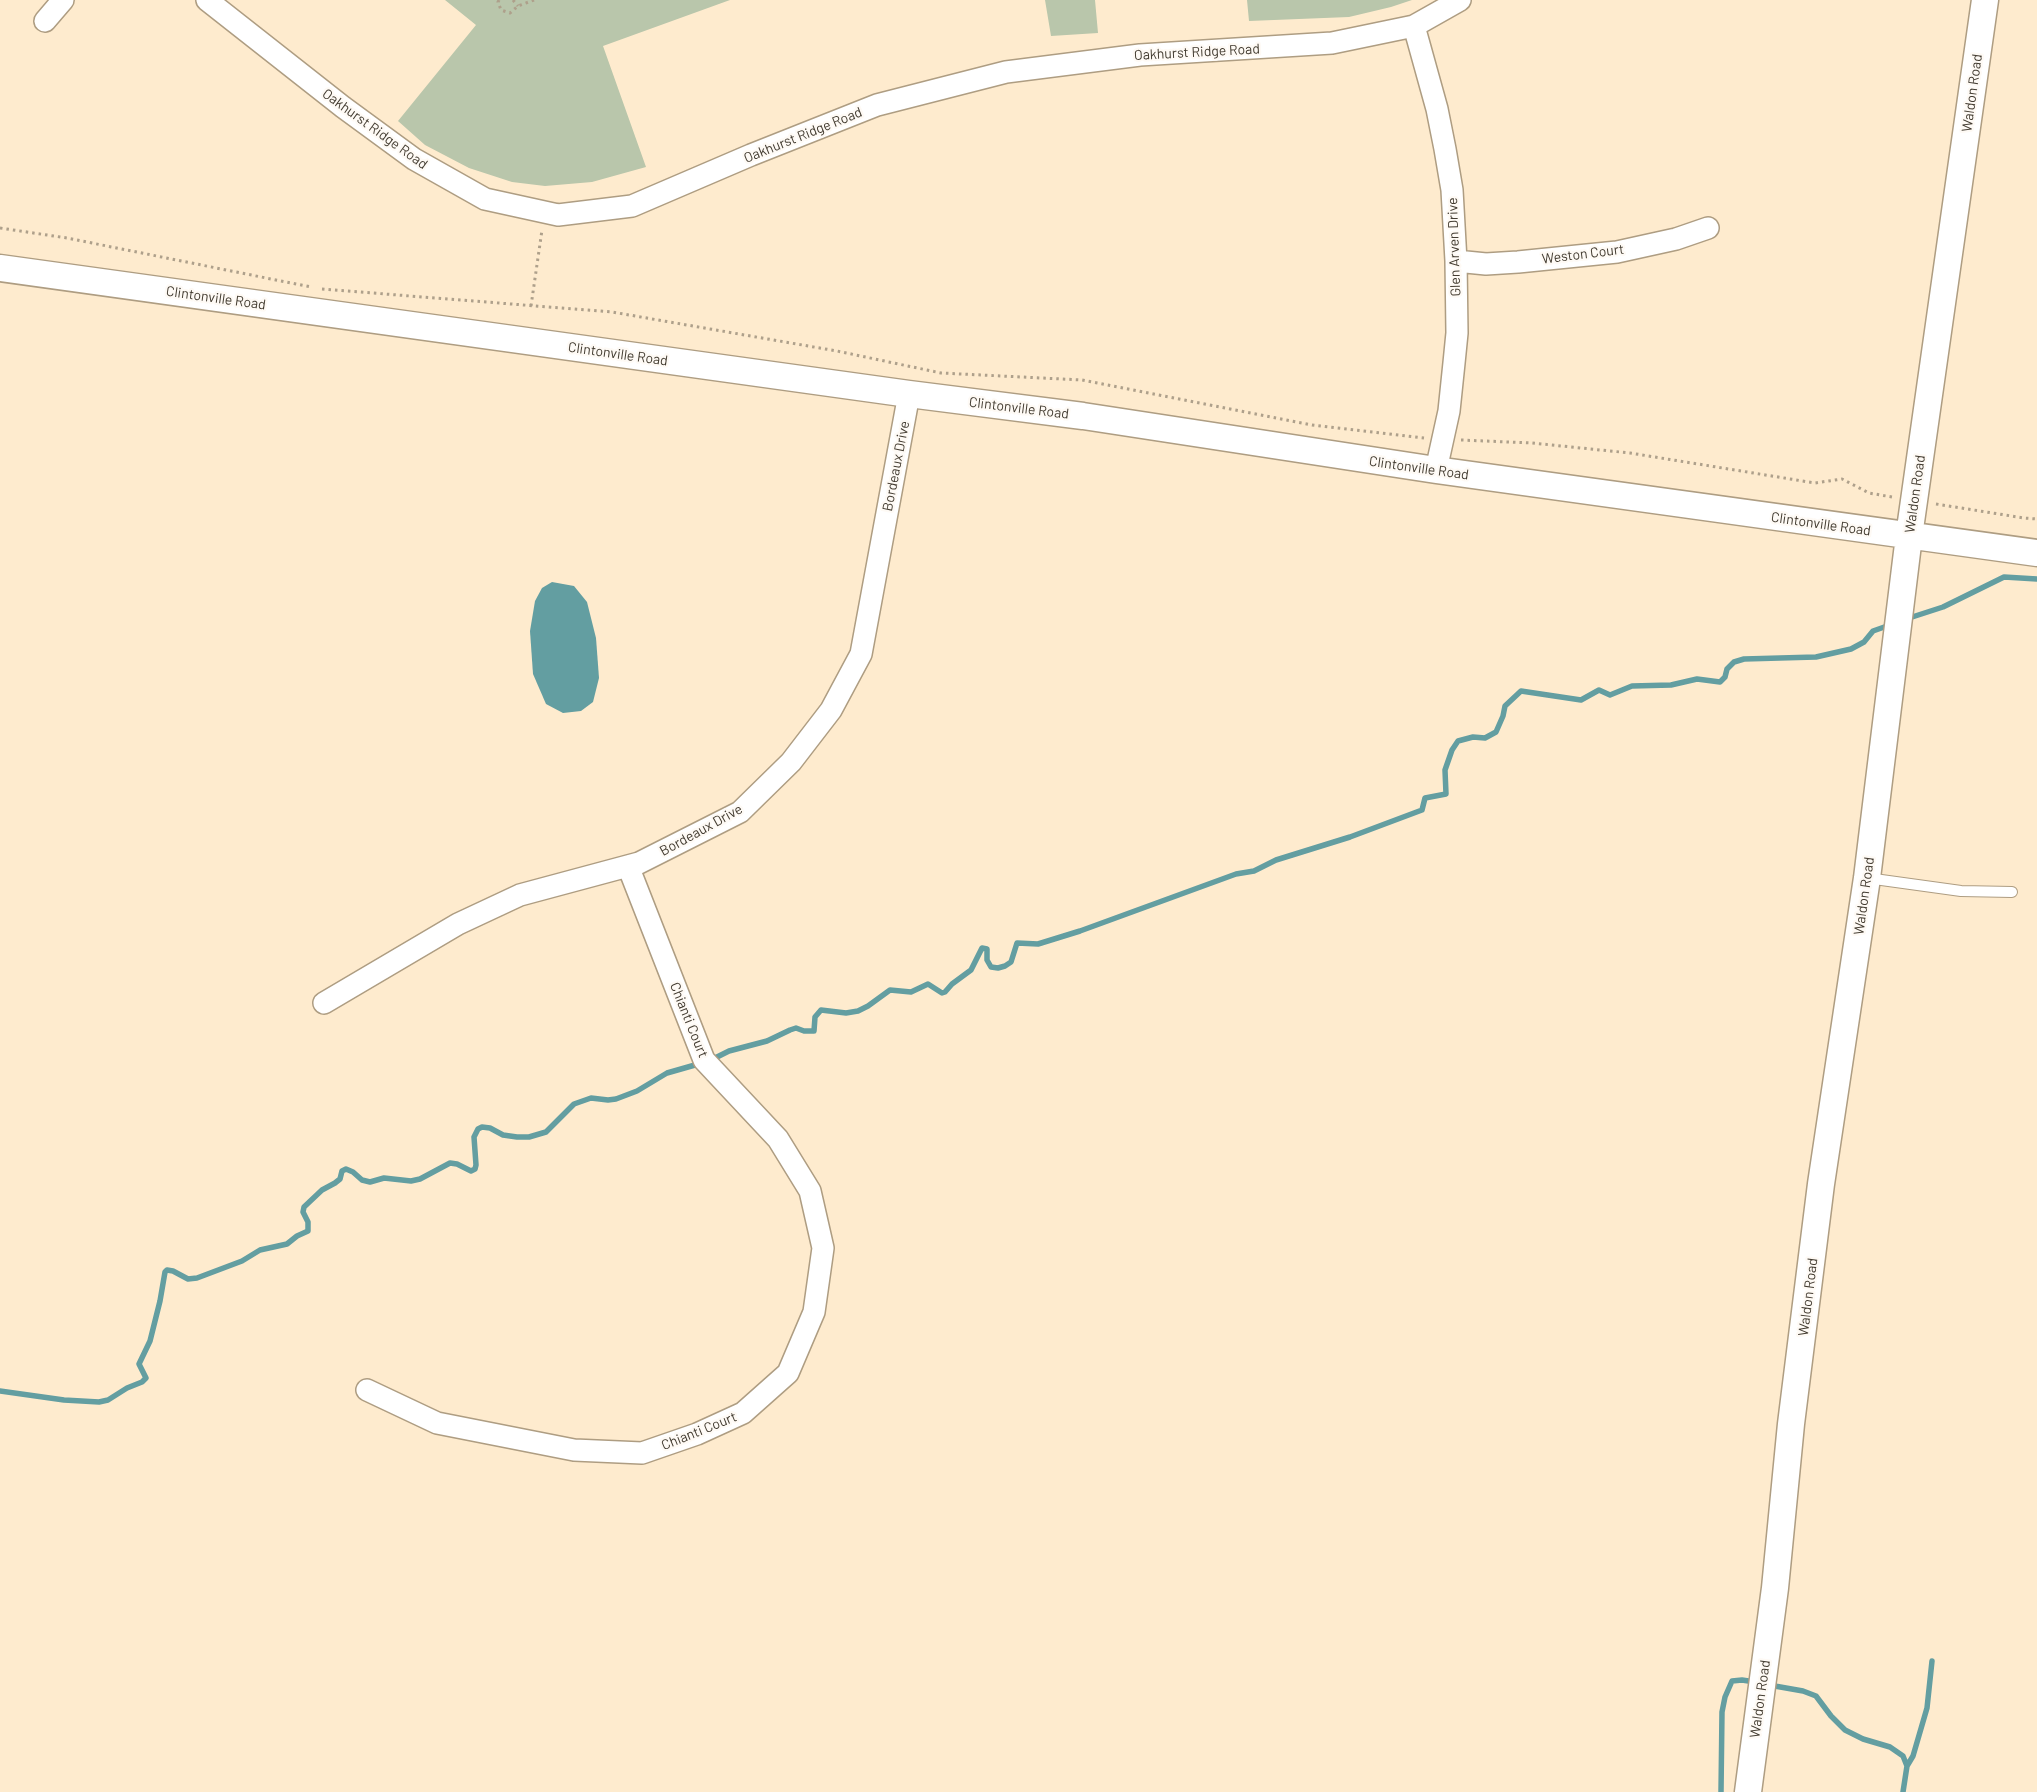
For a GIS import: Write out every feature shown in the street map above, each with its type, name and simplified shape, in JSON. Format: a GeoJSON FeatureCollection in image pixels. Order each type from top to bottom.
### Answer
{"type":"FeatureCollection","features":[{"type":"Feature","properties":{"kind":"street"},"geometry":{"type":"LineString","coordinates":[[45,21],[63,0]]}},
{"type":"Feature","properties":{"kind":"street","name":"Oakhurst Ridge Road"},"geometry":{"type":"LineString","coordinates":[[207,0],[414,160],[485,198],[558,215],[632,206],[751,155],[877,105],[1006,72],[1140,54],[1332,43],[1414,26],[1460,0]]}},
{"type":"Feature","properties":{"kind":"street","name":"Waldon Road"},"geometry":{"type":"LineString","coordinates":[[1748,1792],[1775,1588],[1791,1424],[1821,1184],[1867,878],[1909,536],[1985,0]]}},
{"type":"Feature","properties":{"kind":"street","name":"Glen Arven Drive"},"geometry":{"type":"LineString","coordinates":[[1414,26],[1445,149],[1452,190],[1456,261],[1457,334],[1449,411],[1436,470]]}},
{"type":"Feature","properties":{"kind":"street","name":"Weston Court"},"geometry":{"type":"LineString","coordinates":[[1456,261],[1486,264],[1617,252],[1676,239],[1708,228]]}},
{"type":"Feature","properties":{"kind":"street","name":"Clintonville Road"},"geometry":{"type":"LineString","coordinates":[[0,268],[909,394],[1082,416],[1436,470],[2037,553]]}},
{"type":"Feature","properties":{"kind":"street","name":"Bordeaux Drive"},"geometry":{"type":"LineString","coordinates":[[324,1004],[458,924],[520,895],[639,863],[740,812],[791,762],[831,710],[861,654],[909,394]]}},
{"type":"Feature","properties":{"kind":"street","name":"Chianti Court"},"geometry":{"type":"LineString","coordinates":[[368,1390],[437,1423],[574,1450],[642,1453],[697,1434],[743,1413],[788,1373],[814,1312],[823,1248],[810,1191],[778,1139],[704,1060],[628,866]]}},
{"type":"Feature","properties":{"kind":"lane"},"geometry":{"type":"LineString","coordinates":[[1867,878],[1961,891],[2012,892]]}},
{"type":"Feature","properties":{"kind":"path"},"geometry":{"type":"LineString","coordinates":[[499,0],[501,10],[510,13],[518,6],[534,0]]}},
{"type":"Feature","properties":{"kind":"path"},"geometry":{"type":"LineString","coordinates":[[514,0],[518,6]]}},
{"type":"Feature","properties":{"kind":"path"},"geometry":{"type":"LineString","coordinates":[[531,306],[544,212]]}},
{"type":"Feature","properties":{"kind":"path"},"geometry":{"type":"LineString","coordinates":[[0,228],[67,238],[316,288],[612,312],[837,351],[941,373],[1082,380],[1312,425],[1442,440],[1532,443],[1630,453],[1815,483],[1842,480],[1869,493],[1969,510],[2037,519]]}},
{"type":"Feature","properties":{"kind":"green space"},"geometry":{"type":"Polygon","coordinates":[[[445,0],[730,0],[603,46],[646,167],[592,182],[545,186],[512,182],[469,168],[425,145],[398,121],[476,25],[445,0]]]}},
{"type":"Feature","properties":{"kind":"green space"},"geometry":{"type":"Polygon","coordinates":[[[1045,0],[1095,0],[1098,33],[1051,36],[1045,0]]]}},
{"type":"Feature","properties":{"kind":"green space"},"geometry":{"type":"Polygon","coordinates":[[[1247,0],[1412,0],[1349,17],[1249,21],[1247,0]]]}},
{"type":"Feature","properties":{"kind":"water"},"geometry":{"type":"Polygon","coordinates":[[[552,582],[574,586],[587,602],[596,638],[599,678],[593,702],[581,711],[563,713],[546,704],[533,674],[530,631],[535,601],[542,588],[552,582]]]}},
{"type":"Feature","properties":{"kind":"waterway"},"geometry":{"type":"LineString","coordinates":[[1906,619],[1943,607],[2004,577],[2037,579]]}},
{"type":"Feature","properties":{"kind":"waterway"},"geometry":{"type":"LineString","coordinates":[[711,1060],[729,1051],[767,1041],[796,1028],[804,1031],[814,1031],[815,1017],[821,1010],[846,1013],[858,1011],[890,990],[911,992],[928,984],[942,993],[945,992],[952,984],[971,970],[982,948],[987,949],[987,960],[991,967],[1005,966],[1011,962],[1017,943],[1038,944],[1080,931],[1236,874],[1254,871],[1276,860],[1350,837],[1422,810],[1425,798],[1446,794],[1445,770],[1452,750],[1458,741],[1473,737],[1485,738],[1496,732],[1505,706],[1521,691],[1581,700],[1599,690],[1610,695],[1632,686],[1671,685],[1697,679],[1720,682],[1725,677],[1727,669],[1734,662],[1744,659],[1816,657],[1851,649],[1864,642],[1873,631],[1890,625]]}},
{"type":"Feature","properties":{"kind":"waterway"},"geometry":{"type":"LineString","coordinates":[[0,1391],[64,1400],[99,1402],[108,1400],[127,1388],[142,1382],[146,1378],[139,1364],[150,1341],[165,1272],[167,1270],[173,1271],[188,1279],[197,1278],[242,1261],[260,1250],[287,1244],[297,1236],[308,1231],[308,1222],[303,1212],[304,1207],[322,1190],[340,1179],[342,1171],[346,1169],[362,1180],[370,1182],[384,1178],[411,1181],[420,1179],[450,1163],[457,1164],[471,1171],[475,1169],[476,1165],[474,1137],[478,1129],[482,1127],[490,1128],[503,1135],[529,1137],[546,1132],[574,1104],[591,1098],[616,1099],[637,1091],[667,1073],[702,1063]]}},
{"type":"Feature","properties":{"kind":"waterway"},"geometry":{"type":"LineString","coordinates":[[1907,1766],[1913,1756],[1927,1708],[1932,1661]]}},
{"type":"Feature","properties":{"kind":"waterway"},"geometry":{"type":"LineString","coordinates":[[1721,1792],[1722,1712],[1725,1697],[1732,1681],[1755,1682]]}},
{"type":"Feature","properties":{"kind":"waterway"},"geometry":{"type":"LineString","coordinates":[[1769,1685],[1803,1691],[1816,1696],[1831,1716],[1845,1730],[1863,1739],[1890,1747],[1903,1756],[1907,1766],[1903,1792]]}}]}
